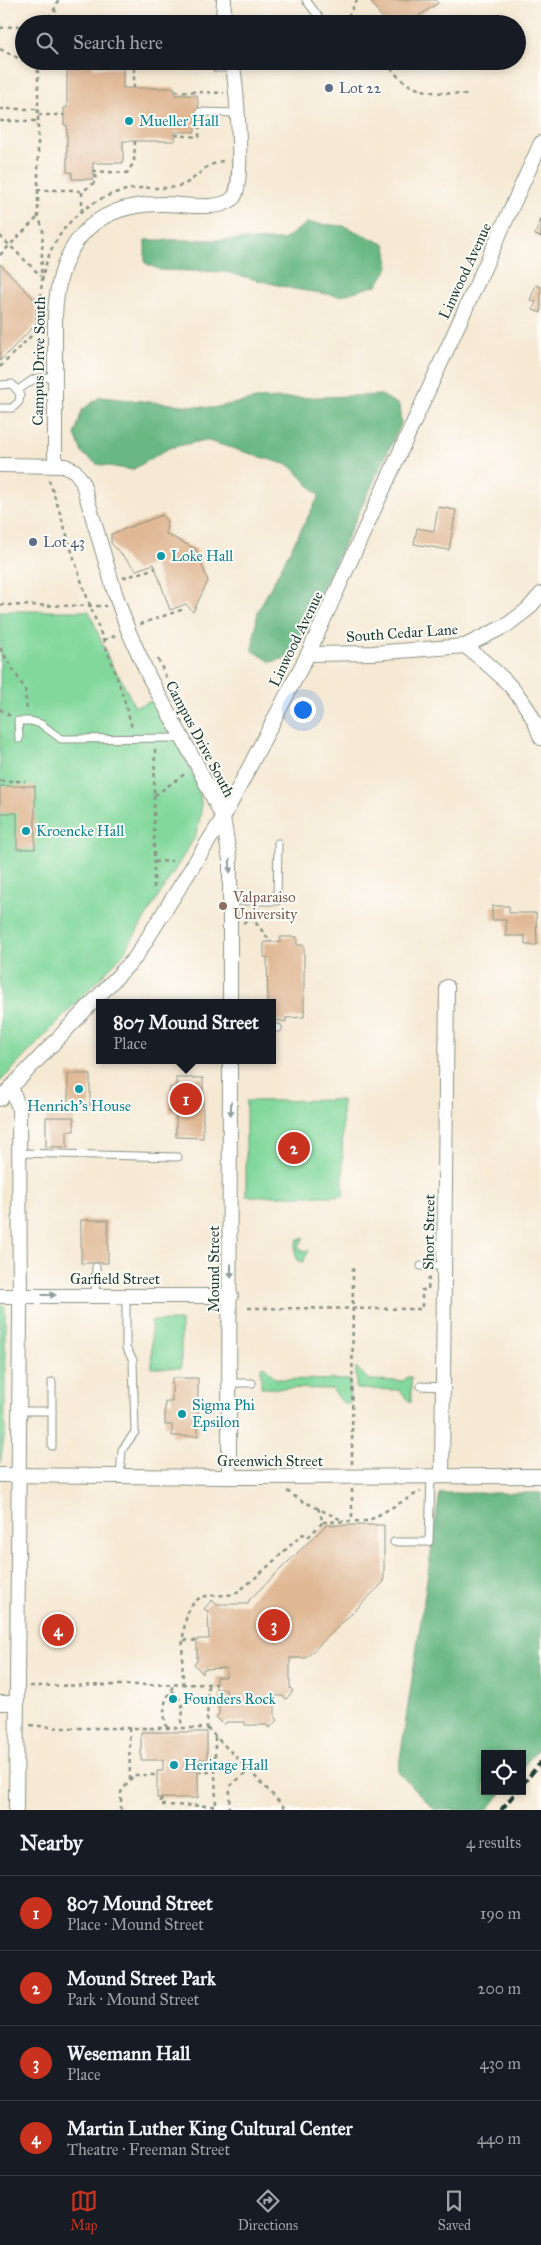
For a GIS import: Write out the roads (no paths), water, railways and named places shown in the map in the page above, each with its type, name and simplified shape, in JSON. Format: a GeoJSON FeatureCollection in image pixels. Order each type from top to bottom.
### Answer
{"type":"FeatureCollection","features":[{"type":"Feature","properties":{"kind":"street"},"geometry":{"type":"LineString","coordinates":[[223,15],[224,0]]}},
{"type":"Feature","properties":{"kind":"street","name":"Campus Drive South"},"geometry":{"type":"LineString","coordinates":[[49,465],[55,376],[56,291],[61,268],[71,248],[102,217],[142,204],[214,206],[225,204],[234,196],[238,184],[227,70]]}},
{"type":"Feature","properties":{"kind":"street","name":"Linwood Avenue"},"geometry":{"type":"LineString","coordinates":[[0,1098],[135,958],[223,818],[308,654],[541,143]]}},
{"type":"Feature","properties":{"kind":"street","name":"Campus Drive South"},"geometry":{"type":"LineString","coordinates":[[0,465],[65,466],[75,471],[82,481],[115,593],[134,627],[149,677],[198,764],[223,818]]}},
{"type":"Feature","properties":{"kind":"street","name":"South Cedar Lane"},"geometry":{"type":"LineString","coordinates":[[308,654],[372,653],[465,646],[507,625],[528,609],[541,594]]}},
{"type":"Feature","properties":{"kind":"street"},"geometry":{"type":"LineString","coordinates":[[465,646],[516,692],[536,722],[541,738]]}},
{"type":"Feature","properties":{"kind":"street"},"geometry":{"type":"LineString","coordinates":[[223,818],[230,860],[230,999]]}},
{"type":"Feature","properties":{"kind":"street","name":"Short Street"},"geometry":{"type":"LineString","coordinates":[[437,1476],[444,1386],[447,988]]}},
{"type":"Feature","properties":{"kind":"street","name":"Mound Street"},"geometry":{"type":"LineString","coordinates":[[228,1478],[231,1296],[230,1064]]}},
{"type":"Feature","properties":{"kind":"street"},"geometry":{"type":"LineString","coordinates":[[11,1087],[19,1108],[20,1411],[16,1810]]}},
{"type":"Feature","properties":{"kind":"street","name":"Garfield Street"},"geometry":{"type":"LineString","coordinates":[[0,1296],[231,1296]]}},
{"type":"Feature","properties":{"kind":"street","name":"Greenwich Street"},"geometry":{"type":"LineString","coordinates":[[0,1475],[228,1478],[541,1476]]}},
{"type":"Feature","properties":{"kind":"street"},"geometry":{"type":"LineString","coordinates":[[0,1703],[16,1703]]}},
{"type":"Feature","properties":{"kind":"lane"},"geometry":{"type":"LineString","coordinates":[[306,0],[317,15]]}},
{"type":"Feature","properties":{"kind":"lane"},"geometry":{"type":"LineString","coordinates":[[200,112],[232,112]]}},
{"type":"Feature","properties":{"kind":"lane"},"geometry":{"type":"LineString","coordinates":[[18,390],[38,378],[55,376]]}},
{"type":"Feature","properties":{"kind":"lane"},"geometry":{"type":"LineString","coordinates":[[0,386],[8,383],[18,390],[20,398],[16,406],[8,410],[0,408]]}},
{"type":"Feature","properties":{"kind":"lane"},"geometry":{"type":"LineString","coordinates":[[19,739],[18,721],[42,724],[61,739],[183,738]]}},
{"type":"Feature","properties":{"kind":"lane"},"geometry":{"type":"LineString","coordinates":[[230,901],[278,900],[278,843]]}},
{"type":"Feature","properties":{"kind":"lane"},"geometry":{"type":"LineString","coordinates":[[19,1153],[178,1158]]}},
{"type":"Feature","properties":{"kind":"lane"},"geometry":{"type":"LineString","coordinates":[[425,1266],[445,1266]]}},
{"type":"Feature","properties":{"kind":"lane"},"geometry":{"type":"LineString","coordinates":[[96,1267],[96,1296]]}},
{"type":"Feature","properties":{"kind":"lane"},"geometry":{"type":"LineString","coordinates":[[120,1476],[122,1450],[135,1432],[134,1360],[126,1348],[126,1296]]}},
{"type":"Feature","properties":{"kind":"lane"},"geometry":{"type":"LineString","coordinates":[[52,1382],[52,1446]]}},
{"type":"Feature","properties":{"kind":"lane"},"geometry":{"type":"LineString","coordinates":[[230,1383],[252,1383]]}},
{"type":"Feature","properties":{"kind":"lane"},"geometry":{"type":"LineString","coordinates":[[421,1386],[444,1386]]}},
{"type":"Feature","properties":{"kind":"lane"},"geometry":{"type":"LineString","coordinates":[[20,1411],[52,1411]]}},
{"type":"Feature","properties":{"kind":"lane"},"geometry":{"type":"LineString","coordinates":[[394,1542],[429,1542],[437,1476]]}},
{"type":"Feature","properties":{"kind":"railway"},"geometry":{"type":"LineString","coordinates":[[526,1780],[541,1762]]}},
{"type":"Feature","properties":{"kind":"railway"},"geometry":{"type":"LineString","coordinates":[[501,1810],[514,1795]]}},
{"type":"Feature","properties":{"kind":"place","name":"Lot 22"},"geometry":{"type":"Point","coordinates":[329,88]}},
{"type":"Feature","properties":{"kind":"place","name":"Mueller Hall"},"geometry":{"type":"Point","coordinates":[129,121]}},
{"type":"Feature","properties":{"kind":"place","name":"Lot 43"},"geometry":{"type":"Point","coordinates":[33,542]}},
{"type":"Feature","properties":{"kind":"place","name":"Loke Hall"},"geometry":{"type":"Point","coordinates":[161,556]}},
{"type":"Feature","properties":{"kind":"place","name":"Kroencke Hall"},"geometry":{"type":"Point","coordinates":[26,831]}},
{"type":"Feature","properties":{"kind":"place","name":"Valparaiso University"},"geometry":{"type":"Point","coordinates":[223,906]}},
{"type":"Feature","properties":{"kind":"place","name":"Henrich's House"},"geometry":{"type":"Point","coordinates":[79,1089]}},
{"type":"Feature","properties":{"kind":"place","name":"807 Mound Street"},"geometry":{"type":"Point","coordinates":[186,1099]}},
{"type":"Feature","properties":{"kind":"place","name":"Mound Street Park"},"geometry":{"type":"Point","coordinates":[294,1148]}},
{"type":"Feature","properties":{"kind":"place","name":"Sigma Phi Epsilon"},"geometry":{"type":"Point","coordinates":[182,1414]}},
{"type":"Feature","properties":{"kind":"place","name":"Wesemann Hall"},"geometry":{"type":"Point","coordinates":[274,1625]}},
{"type":"Feature","properties":{"kind":"place","name":"Martin Luther King Cultural Center"},"geometry":{"type":"Point","coordinates":[58,1630]}},
{"type":"Feature","properties":{"kind":"place","name":"Founders Rock"},"geometry":{"type":"Point","coordinates":[173,1699]}},
{"type":"Feature","properties":{"kind":"place","name":"Heritage Hall"},"geometry":{"type":"Point","coordinates":[174,1765]}}]}
